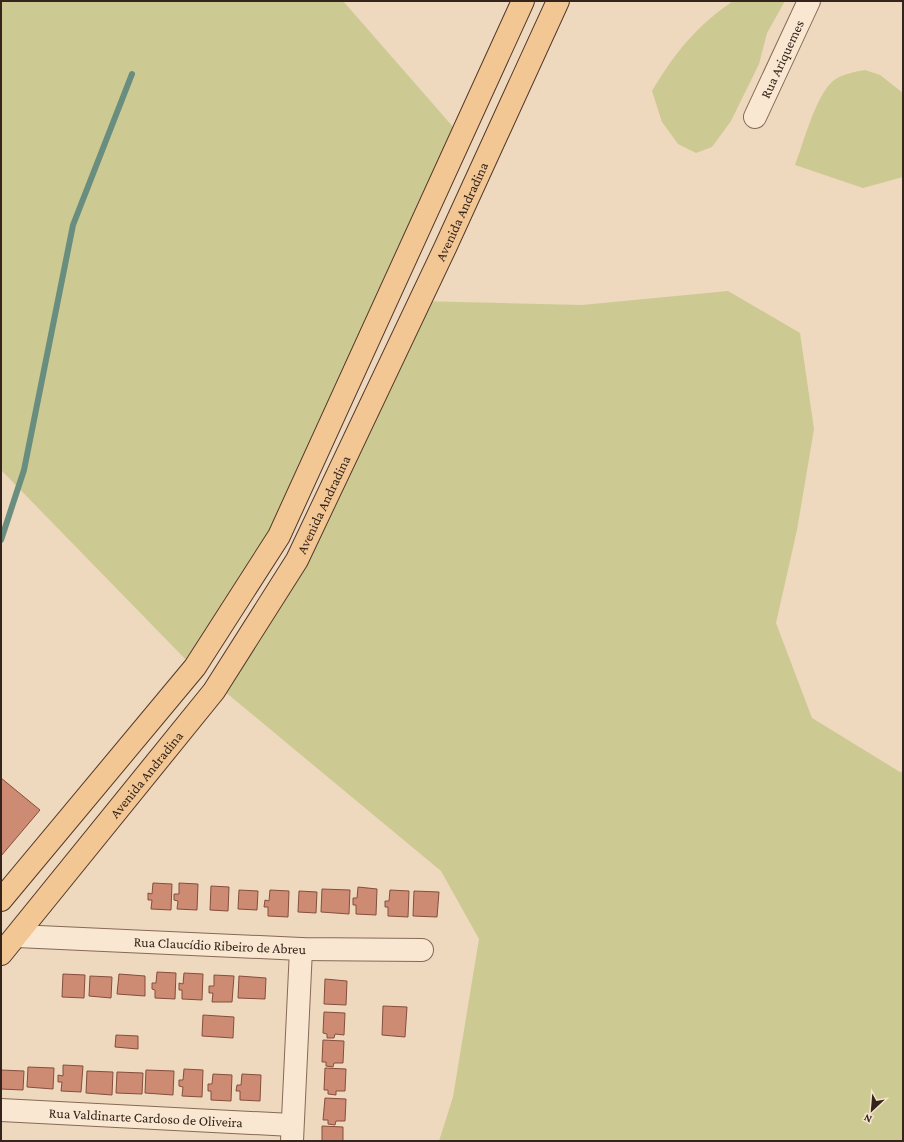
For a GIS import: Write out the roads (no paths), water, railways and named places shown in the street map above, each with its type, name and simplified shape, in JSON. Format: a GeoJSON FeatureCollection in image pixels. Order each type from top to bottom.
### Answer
{"type":"FeatureCollection","features":[{"type":"Feature","properties":{"kind":"main road","name":"Avenida Andradina"},"geometry":{"type":"LineString","coordinates":[[1,900],[195,667],[279,536],[523,1]]}},
{"type":"Feature","properties":{"kind":"main road","name":"Avenida Andradina"},"geometry":{"type":"LineString","coordinates":[[1,954],[214,691],[297,560],[445,248],[558,1]]}},
{"type":"Feature","properties":{"kind":"street","name":"Rua Ariquemes"},"geometry":{"type":"LineString","coordinates":[[755,117],[809,1]]}},
{"type":"Feature","properties":{"kind":"street","name":"Rua Claucídio Ribeiro de Abreu"},"geometry":{"type":"LineString","coordinates":[[17,936],[301,949],[422,950]]}},
{"type":"Feature","properties":{"kind":"street"},"geometry":{"type":"LineString","coordinates":[[292,1133],[301,949]]}},
{"type":"Feature","properties":{"kind":"street","name":"Rua Valdinarte Cardoso de Oliveira"},"geometry":{"type":"LineString","coordinates":[[1,1110],[292,1133]]}},
{"type":"Feature","properties":{"kind":"waterway"},"geometry":{"type":"LineString","coordinates":[[1,540],[24,470],[73,225],[132,74]]}}]}
